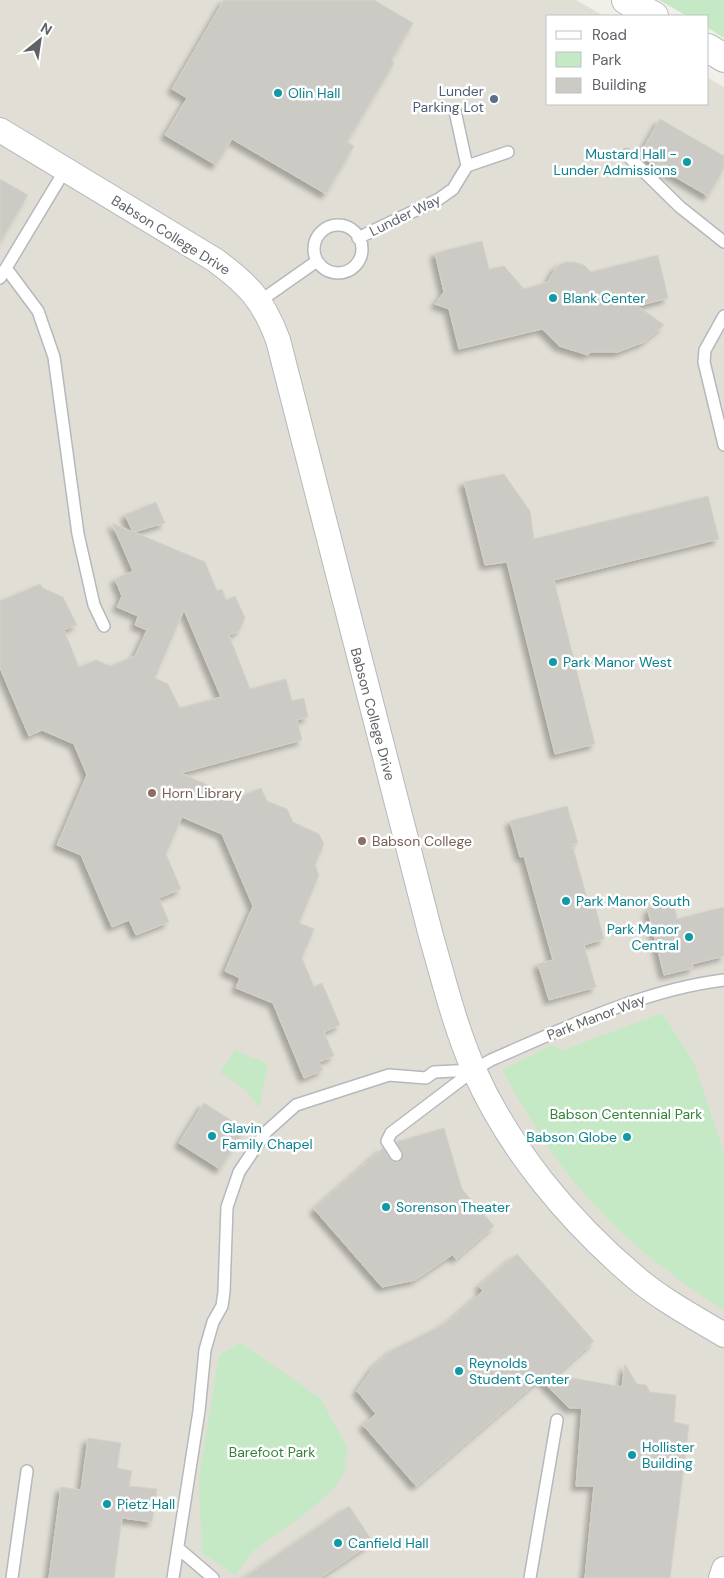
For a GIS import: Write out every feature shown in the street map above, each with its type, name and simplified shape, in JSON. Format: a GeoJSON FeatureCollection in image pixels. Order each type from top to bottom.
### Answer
{"type":"FeatureCollection","features":[{"type":"Feature","properties":{"kind":"main road"},"geometry":{"type":"LineString","coordinates":[[626,0],[652,15]]}},
{"type":"Feature","properties":{"kind":"main road"},"geometry":{"type":"LineString","coordinates":[[709,49],[724,58]]}},
{"type":"Feature","properties":{"kind":"street","name":"Babson College Drive"},"geometry":{"type":"LineString","coordinates":[[0,130],[215,260],[242,280],[260,301],[270,319],[278,340],[431,936],[455,1018],[474,1070],[510,1136],[547,1188],[636,1278],[684,1312],[724,1335]]}},
{"type":"Feature","properties":{"kind":"street"},"geometry":{"type":"LineString","coordinates":[[721,1578],[724,1569]]}},
{"type":"Feature","properties":{"kind":"lane"},"geometry":{"type":"LineString","coordinates":[[454,111],[467,166],[508,152]]}},
{"type":"Feature","properties":{"kind":"lane"},"geometry":{"type":"LineString","coordinates":[[627,155],[680,207],[724,242]]}},
{"type":"Feature","properties":{"kind":"lane","name":"Lunder Way"},"geometry":{"type":"LineString","coordinates":[[358,238],[439,199],[453,189],[467,166]]}},
{"type":"Feature","properties":{"kind":"lane"},"geometry":{"type":"LineString","coordinates":[[65,170],[3,273],[38,311],[54,357],[78,534],[94,605],[104,626]]}},
{"type":"Feature","properties":{"kind":"lane","name":"Lunder Way"},"geometry":{"type":"LineString","coordinates":[[333,226],[348,228],[361,244],[360,260],[350,270],[335,273],[328,271],[317,261],[314,246],[320,233],[333,226]]}},
{"type":"Feature","properties":{"kind":"lane"},"geometry":{"type":"LineString","coordinates":[[260,301],[317,261]]}},
{"type":"Feature","properties":{"kind":"lane"},"geometry":{"type":"LineString","coordinates":[[724,316],[705,350],[704,362],[724,445]]}},
{"type":"Feature","properties":{"kind":"lane","name":"Park Manor Way"},"geometry":{"type":"LineString","coordinates":[[474,1070],[540,1039],[630,1003],[698,983],[724,980]]}},
{"type":"Feature","properties":{"kind":"lane"},"geometry":{"type":"LineString","coordinates":[[396,1155],[387,1141],[390,1132],[474,1070]]}},
{"type":"Feature","properties":{"kind":"lane"},"geometry":{"type":"LineString","coordinates":[[173,1578],[199,1412],[205,1350],[213,1322],[222,1306],[227,1207],[239,1172],[266,1132],[296,1105],[390,1075],[426,1078],[434,1072],[474,1070]]}},
{"type":"Feature","properties":{"kind":"lane"},"geometry":{"type":"LineString","coordinates":[[530,1578],[557,1420]]}},
{"type":"Feature","properties":{"kind":"lane"},"geometry":{"type":"LineString","coordinates":[[12,1578],[28,1471]]}},
{"type":"Feature","properties":{"kind":"lane"},"geometry":{"type":"LineString","coordinates":[[179,1548],[213,1578]]}},
{"type":"Feature","properties":{"kind":"shaded area","name":"Babson College"},"geometry":{"type":"Polygon","coordinates":[[[0,0],[576,0],[602,15],[546,15],[546,105],[709,105],[709,79],[724,87],[724,1578],[0,1578],[0,0]]]}},
{"type":"Feature","properties":{"kind":"green space"},"geometry":{"type":"Polygon","coordinates":[[[659,0],[724,0],[724,38],[709,29],[709,15],[685,15],[659,0]]]}},
{"type":"Feature","properties":{"kind":"green space","name":"Babson Centennial Park"},"geometry":{"type":"Polygon","coordinates":[[[662,1013],[693,1061],[724,1153],[724,1310],[651,1258],[606,1218],[586,1196],[549,1148],[502,1070],[552,1045],[561,1051],[662,1013]]]}},
{"type":"Feature","properties":{"kind":"green space"},"geometry":{"type":"Polygon","coordinates":[[[235,1050],[268,1064],[259,1108],[246,1090],[220,1072],[235,1050]]]}},
{"type":"Feature","properties":{"kind":"green space","name":"Barefoot Park"},"geometry":{"type":"Polygon","coordinates":[[[241,1343],[320,1398],[347,1447],[345,1470],[337,1485],[310,1510],[253,1551],[235,1575],[202,1553],[199,1478],[219,1355],[241,1343]]]}},
{"type":"Feature","properties":{"kind":"building","name":"Olin Hall"},"geometry":{"type":"Polygon","coordinates":[[[224,0],[374,0],[413,23],[391,61],[394,63],[347,142],[354,146],[326,194],[232,139],[216,165],[165,135],[187,98],[172,89],[224,0]]]}},
{"type":"Feature","properties":{"kind":"building","name":"Mustard Hall - Lunder Admissions"},"geometry":{"type":"Polygon","coordinates":[[[660,119],[724,156],[724,168],[708,196],[639,156],[660,119]]]}},
{"type":"Feature","properties":{"kind":"building"},"geometry":{"type":"Polygon","coordinates":[[[0,179],[28,195],[0,242],[0,179]]]}},
{"type":"Feature","properties":{"kind":"building","name":"Blank Center"},"geometry":{"type":"Polygon","coordinates":[[[482,241],[489,269],[504,266],[524,289],[548,282],[556,267],[565,262],[584,265],[591,272],[658,255],[668,298],[638,306],[664,325],[644,342],[618,352],[590,352],[588,355],[559,346],[542,329],[459,349],[449,309],[435,304],[444,292],[435,253],[482,241]]]}},
{"type":"Feature","properties":{"kind":"building","name":"Park Manor West"},"geometry":{"type":"Polygon","coordinates":[[[504,474],[530,511],[534,539],[708,496],[719,539],[554,580],[595,744],[555,754],[507,562],[485,565],[464,482],[504,474]]]}},
{"type":"Feature","properties":{"kind":"building","name":"Horn Library"},"geometry":{"type":"Polygon","coordinates":[[[156,502],[165,523],[134,532],[205,562],[217,591],[222,589],[226,600],[235,596],[245,618],[239,631],[229,635],[250,689],[286,679],[292,701],[304,698],[308,717],[297,720],[302,740],[181,773],[237,798],[261,788],[267,801],[287,809],[293,822],[319,834],[324,844],[315,865],[319,875],[299,923],[314,929],[302,958],[314,987],[322,983],[340,1025],[324,1032],[334,1056],[319,1062],[323,1070],[304,1078],[273,1003],[236,988],[240,978],[225,971],[253,906],[222,834],[182,817],[166,854],[181,889],[159,898],[169,922],[136,935],[129,920],[112,927],[81,855],[57,845],[87,775],[74,744],[42,730],[29,736],[0,668],[0,601],[40,584],[43,588],[63,597],[77,625],[64,630],[79,667],[96,660],[110,666],[135,656],[147,630],[135,625],[138,616],[117,607],[122,596],[115,579],[133,571],[112,523],[133,532],[125,515],[156,502]],[[184,610],[155,678],[168,684],[180,708],[221,697],[184,610]]]}},
{"type":"Feature","properties":{"kind":"building","name":"Park Manor South"},"geometry":{"type":"Polygon","coordinates":[[[567,806],[578,843],[572,844],[589,905],[594,903],[604,939],[584,945],[596,987],[549,1000],[538,964],[553,960],[524,856],[520,857],[510,821],[567,806]]]}},
{"type":"Feature","properties":{"kind":"building","name":"Park Manor Central"},"geometry":{"type":"Polygon","coordinates":[[[664,901],[674,905],[677,919],[724,907],[724,956],[692,964],[693,968],[664,975],[648,911],[654,905],[664,901]]]}},
{"type":"Feature","properties":{"kind":"building","name":"Glavin Family Chapel"},"geometry":{"type":"Polygon","coordinates":[[[204,1103],[245,1129],[220,1169],[179,1143],[204,1103]]]}},
{"type":"Feature","properties":{"kind":"building","name":"Sorenson Theater"},"geometry":{"type":"Polygon","coordinates":[[[444,1128],[462,1189],[494,1226],[456,1259],[452,1255],[415,1280],[382,1287],[314,1209],[383,1148],[392,1161],[400,1162],[403,1154],[396,1142],[444,1128]]]}},
{"type":"Feature","properties":{"kind":"building"},"geometry":{"type":"Polygon","coordinates":[[[517,1254],[594,1341],[556,1375],[622,1387],[625,1364],[637,1384],[646,1385],[650,1392],[676,1395],[674,1422],[689,1425],[670,1578],[585,1578],[594,1486],[576,1486],[582,1408],[569,1408],[540,1379],[416,1486],[363,1425],[376,1414],[357,1391],[374,1366],[392,1350],[451,1319],[483,1291],[479,1286],[517,1254]]]}},
{"type":"Feature","properties":{"kind":"building","name":"Pietz Hall"},"geometry":{"type":"Polygon","coordinates":[[[88,1438],[121,1443],[117,1468],[132,1471],[129,1486],[157,1489],[152,1522],[122,1518],[114,1578],[49,1578],[61,1487],[81,1490],[88,1438]]]}},
{"type":"Feature","properties":{"kind":"building","name":"Canfield Hall"},"geometry":{"type":"Polygon","coordinates":[[[349,1506],[373,1542],[320,1578],[244,1578],[349,1506]]]}},
{"type":"Feature","properties":{"kind":"place","name":"Olin Hall"},"geometry":{"type":"Point","coordinates":[278,93]}},
{"type":"Feature","properties":{"kind":"place","name":"Lunder Parking Lot"},"geometry":{"type":"Point","coordinates":[494,99]}},
{"type":"Feature","properties":{"kind":"place","name":"Mustard Hall - Lunder Admissions"},"geometry":{"type":"Point","coordinates":[687,162]}},
{"type":"Feature","properties":{"kind":"place","name":"Blank Center"},"geometry":{"type":"Point","coordinates":[553,298]}},
{"type":"Feature","properties":{"kind":"place","name":"Park Manor West"},"geometry":{"type":"Point","coordinates":[553,662]}},
{"type":"Feature","properties":{"kind":"place","name":"Horn Library"},"geometry":{"type":"Point","coordinates":[152,793]}},
{"type":"Feature","properties":{"kind":"place","name":"Babson College"},"geometry":{"type":"Point","coordinates":[362,841]}},
{"type":"Feature","properties":{"kind":"place","name":"Park Manor South"},"geometry":{"type":"Point","coordinates":[566,901]}},
{"type":"Feature","properties":{"kind":"place","name":"Park Manor Central"},"geometry":{"type":"Point","coordinates":[689,937]}},
{"type":"Feature","properties":{"kind":"place","name":"Glavin Family Chapel"},"geometry":{"type":"Point","coordinates":[212,1136]}},
{"type":"Feature","properties":{"kind":"place","name":"Babson Globe"},"geometry":{"type":"Point","coordinates":[627,1137]}},
{"type":"Feature","properties":{"kind":"place","name":"Sorenson Theater"},"geometry":{"type":"Point","coordinates":[386,1207]}},
{"type":"Feature","properties":{"kind":"place","name":"Reynolds Student Center"},"geometry":{"type":"Point","coordinates":[459,1371]}},
{"type":"Feature","properties":{"kind":"place","name":"Hollister Building"},"geometry":{"type":"Point","coordinates":[632,1455]}},
{"type":"Feature","properties":{"kind":"place","name":"Pietz Hall"},"geometry":{"type":"Point","coordinates":[107,1504]}},
{"type":"Feature","properties":{"kind":"place","name":"Canfield Hall"},"geometry":{"type":"Point","coordinates":[338,1543]}}]}
